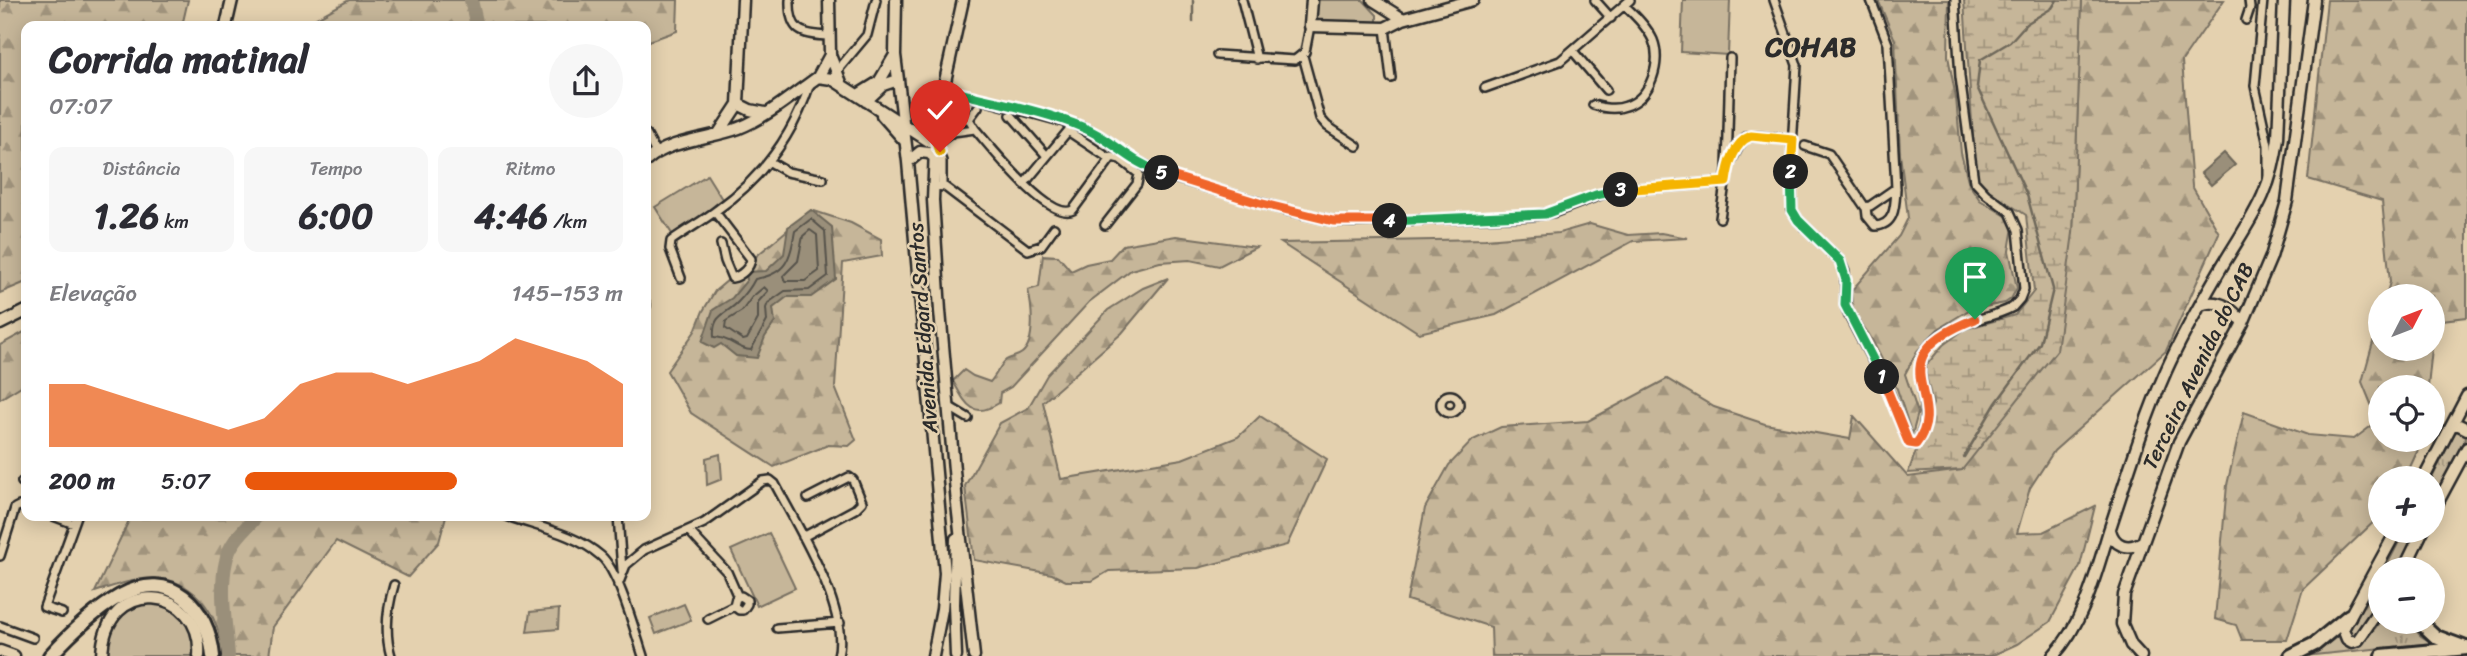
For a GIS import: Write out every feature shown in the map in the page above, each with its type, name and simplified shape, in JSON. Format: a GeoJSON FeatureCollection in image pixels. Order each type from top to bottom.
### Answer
{"type":"FeatureCollection","features":[{"type":"Feature","properties":{"kind":"highway"},"geometry":{"type":"LineString","coordinates":[[50,656],[69,636],[120,596],[146,587],[180,593],[203,617],[211,638],[213,656]]}},
{"type":"Feature","properties":{"kind":"highway"},"geometry":{"type":"LineString","coordinates":[[2291,656],[2315,644],[2349,616]]}},
{"type":"Feature","properties":{"kind":"highway"},"geometry":{"type":"LineString","coordinates":[[2433,634],[2467,648]]}},
{"type":"Feature","properties":{"kind":"highway"},"geometry":{"type":"LineString","coordinates":[[2382,656],[2467,648]]}},
{"type":"Feature","properties":{"kind":"main road"},"geometry":{"type":"LineString","coordinates":[[227,21],[232,0]]}},
{"type":"Feature","properties":{"kind":"main road"},"geometry":{"type":"LineString","coordinates":[[719,133],[738,104],[743,0]]}},
{"type":"Feature","properties":{"kind":"main road"},"geometry":{"type":"LineString","coordinates":[[829,0],[830,55],[842,85]]}},
{"type":"Feature","properties":{"kind":"main road","name":"Avenida Edgard Santos"},"geometry":{"type":"LineString","coordinates":[[896,0],[895,55],[908,163],[945,573],[942,609],[933,656]]}},
{"type":"Feature","properties":{"kind":"main road","name":"Avenida Edgard Santos"},"geometry":{"type":"LineString","coordinates":[[964,0],[936,122],[934,158],[938,186],[937,277],[957,504],[974,656]]}},
{"type":"Feature","properties":{"kind":"main road"},"geometry":{"type":"LineString","coordinates":[[1312,0],[1310,26],[1385,27],[1403,19],[1473,0]]}},
{"type":"Feature","properties":{"kind":"main road"},"geometry":{"type":"LineString","coordinates":[[1373,0],[1403,19]]}},
{"type":"Feature","properties":{"kind":"main road","name":"Terceira Avenida do CAB"},"geometry":{"type":"LineString","coordinates":[[2053,656],[2073,629],[2089,593],[2155,398],[2200,304],[2258,209],[2269,186],[2278,138],[2284,0]]}},
{"type":"Feature","properties":{"kind":"main road","name":"Terceira Avenida do CAB"},"geometry":{"type":"LineString","coordinates":[[2141,656],[2126,636],[2121,614],[2124,595],[2179,442],[2243,323],[2271,257],[2287,201],[2314,0]]}},
{"type":"Feature","properties":{"kind":"main road"},"geometry":{"type":"LineString","coordinates":[[651,157],[656,153],[748,124],[814,80],[830,55]]}},
{"type":"Feature","properties":{"kind":"main road"},"geometry":{"type":"LineString","coordinates":[[866,101],[895,55]]}},
{"type":"Feature","properties":{"kind":"main road"},"geometry":{"type":"LineString","coordinates":[[814,80],[832,79],[902,121],[935,145]]}},
{"type":"Feature","properties":{"kind":"main road"},"geometry":{"type":"LineString","coordinates":[[866,101],[883,85],[898,80]]}},
{"type":"Feature","properties":{"kind":"main road"},"geometry":{"type":"LineString","coordinates":[[866,101],[904,141]]}},
{"type":"Feature","properties":{"kind":"main road"},"geometry":{"type":"LineString","coordinates":[[738,104],[765,113]]}},
{"type":"Feature","properties":{"kind":"main road"},"geometry":{"type":"LineString","coordinates":[[902,121],[922,131],[936,122]]}},
{"type":"Feature","properties":{"kind":"main road"},"geometry":{"type":"LineString","coordinates":[[908,163],[920,152],[929,153],[934,158]]}},
{"type":"Feature","properties":{"kind":"main road"},"geometry":{"type":"LineString","coordinates":[[2200,304],[2223,304],[2243,323]]}},
{"type":"Feature","properties":{"kind":"main road"},"geometry":{"type":"LineString","coordinates":[[0,324],[21,314]]}},
{"type":"Feature","properties":{"kind":"main road"},"geometry":{"type":"LineString","coordinates":[[2430,466],[2467,396]]}},
{"type":"Feature","properties":{"kind":"main road"},"geometry":{"type":"LineString","coordinates":[[2452,425],[2467,429]]}},
{"type":"Feature","properties":{"kind":"main road"},"geometry":{"type":"LineString","coordinates":[[2445,489],[2467,448]]}},
{"type":"Feature","properties":{"kind":"main road"},"geometry":{"type":"LineString","coordinates":[[956,656],[954,604],[957,504]]}},
{"type":"Feature","properties":{"kind":"main road"},"geometry":{"type":"LineString","coordinates":[[2110,530],[2115,541],[2124,547],[2133,547],[2142,542]]}},
{"type":"Feature","properties":{"kind":"main road"},"geometry":{"type":"LineString","coordinates":[[2368,628],[2355,641],[2347,639],[2344,634],[2349,616],[2390,543]]}},
{"type":"Feature","properties":{"kind":"main road"},"geometry":{"type":"LineString","coordinates":[[102,656],[109,622],[119,610],[131,602],[148,598],[178,607],[186,614],[197,634],[199,656]]}},
{"type":"Feature","properties":{"kind":"main road"},"geometry":{"type":"LineString","coordinates":[[0,651],[14,656]]}},
{"type":"Feature","properties":{"kind":"street"},"geometry":{"type":"LineString","coordinates":[[790,0],[791,18],[798,30],[808,35],[829,36]]}},
{"type":"Feature","properties":{"kind":"street"},"geometry":{"type":"LineString","coordinates":[[837,71],[867,35],[876,0]]}},
{"type":"Feature","properties":{"kind":"street"},"geometry":{"type":"LineString","coordinates":[[1242,0],[1257,59]]}},
{"type":"Feature","properties":{"kind":"street"},"geometry":{"type":"LineString","coordinates":[[1595,0],[1611,18]]}},
{"type":"Feature","properties":{"kind":"street"},"geometry":{"type":"LineString","coordinates":[[1773,0],[1797,65],[1792,210],[1798,220],[1840,261],[1845,272],[1845,305],[1849,316],[1890,394],[1909,443],[1916,444],[1923,432],[1926,412],[1919,375],[1920,363],[1929,346],[1950,329],[2013,307],[2024,289],[2015,218],[1974,181],[1960,77],[1955,0]]}},
{"type":"Feature","properties":{"kind":"street"},"geometry":{"type":"LineString","coordinates":[[1805,146],[1829,154],[1866,207],[1867,216],[1875,226],[1882,226],[1890,220],[1894,212],[1896,188],[1888,44],[1871,0]]}},
{"type":"Feature","properties":{"kind":"street"},"geometry":{"type":"LineString","coordinates":[[2246,20],[2250,8],[2249,0]]}},
{"type":"Feature","properties":{"kind":"street"},"geometry":{"type":"LineString","coordinates":[[2263,0],[2255,86],[2268,145],[2266,164],[2269,186]]}},
{"type":"Feature","properties":{"kind":"street"},"geometry":{"type":"LineString","coordinates":[[1485,89],[1549,66],[1573,51],[1628,3],[1653,40],[1655,71],[1647,87],[1633,103],[1615,108],[1593,105]]}},
{"type":"Feature","properties":{"kind":"street"},"geometry":{"type":"LineString","coordinates":[[1310,26],[1303,56],[1320,118],[1327,126],[1357,146]]}},
{"type":"Feature","properties":{"kind":"street"},"geometry":{"type":"LineString","coordinates":[[1385,27],[1391,78]]}},
{"type":"Feature","properties":{"kind":"street"},"geometry":{"type":"LineString","coordinates":[[1573,51],[1606,90]]}},
{"type":"Feature","properties":{"kind":"street"},"geometry":{"type":"LineString","coordinates":[[1217,55],[1289,61],[1303,56]]}},
{"type":"Feature","properties":{"kind":"street"},"geometry":{"type":"LineString","coordinates":[[1720,218],[1727,170],[1730,58]]}},
{"type":"Feature","properties":{"kind":"street"},"geometry":{"type":"LineString","coordinates":[[681,278],[670,243],[715,212],[752,182],[770,163],[814,80]]}},
{"type":"Feature","properties":{"kind":"street"},"geometry":{"type":"LineString","coordinates":[[943,89],[1082,127],[1104,139],[1135,162],[1175,178],[1333,221],[1532,216],[1556,212],[1611,191],[1726,182]]}},
{"type":"Feature","properties":{"kind":"street"},"geometry":{"type":"LineString","coordinates":[[969,119],[978,107]]}},
{"type":"Feature","properties":{"kind":"street"},"geometry":{"type":"LineString","coordinates":[[1011,115],[1047,156]]}},
{"type":"Feature","properties":{"kind":"street"},"geometry":{"type":"LineString","coordinates":[[936,122],[969,119]]}},
{"type":"Feature","properties":{"kind":"street"},"geometry":{"type":"LineString","coordinates":[[969,119],[1024,184],[1049,206],[1063,212],[1070,212],[1110,159],[1120,159],[1140,176],[1137,184],[1105,225]]}},
{"type":"Feature","properties":{"kind":"street"},"geometry":{"type":"LineString","coordinates":[[975,129],[953,132],[935,145],[942,161],[938,186],[1023,248],[1037,249],[1054,228]]}},
{"type":"Feature","properties":{"kind":"street"},"geometry":{"type":"LineString","coordinates":[[1024,184],[1068,131],[1110,159]]}},
{"type":"Feature","properties":{"kind":"street"},"geometry":{"type":"LineString","coordinates":[[1727,170],[1738,146],[1746,137],[1793,140]]}},
{"type":"Feature","properties":{"kind":"street"},"geometry":{"type":"LineString","coordinates":[[651,144],[656,153]]}},
{"type":"Feature","properties":{"kind":"street"},"geometry":{"type":"LineString","coordinates":[[770,163],[787,172],[823,179]]}},
{"type":"Feature","properties":{"kind":"street"},"geometry":{"type":"LineString","coordinates":[[1866,207],[1896,188]]}},
{"type":"Feature","properties":{"kind":"street"},"geometry":{"type":"LineString","coordinates":[[715,212],[751,259],[749,266],[734,278],[728,273],[721,244]]}},
{"type":"Feature","properties":{"kind":"street"},"geometry":{"type":"LineString","coordinates":[[948,406],[968,418]]}},
{"type":"Feature","properties":{"kind":"street"},"geometry":{"type":"LineString","coordinates":[[803,537],[855,509],[862,502],[853,480],[849,477],[808,498]]}},
{"type":"Feature","properties":{"kind":"street"},"geometry":{"type":"LineString","coordinates":[[622,570],[644,550],[689,531],[712,518],[763,481],[770,480],[775,484],[826,585],[840,623],[838,656]]}},
{"type":"Feature","properties":{"kind":"street"},"geometry":{"type":"LineString","coordinates":[[0,556],[4,529],[15,508],[21,506]]}},
{"type":"Feature","properties":{"kind":"street"},"geometry":{"type":"LineString","coordinates":[[62,614],[44,607],[75,521]]}},
{"type":"Feature","properties":{"kind":"street"},"geometry":{"type":"LineString","coordinates":[[521,521],[573,538],[603,557],[618,585],[643,656]]}},
{"type":"Feature","properties":{"kind":"street"},"geometry":{"type":"LineString","coordinates":[[618,521],[622,570],[618,585]]}},
{"type":"Feature","properties":{"kind":"street"},"geometry":{"type":"LineString","coordinates":[[689,531],[722,566],[738,597],[747,600],[747,607],[739,610],[734,606]]}},
{"type":"Feature","properties":{"kind":"street"},"geometry":{"type":"LineString","coordinates":[[391,656],[387,642],[387,623],[394,585]]}},
{"type":"Feature","properties":{"kind":"street"},"geometry":{"type":"LineString","coordinates":[[734,606],[738,597]]}},
{"type":"Feature","properties":{"kind":"street"},"geometry":{"type":"LineString","coordinates":[[708,619],[734,606]]}},
{"type":"Feature","properties":{"kind":"street"},"geometry":{"type":"LineString","coordinates":[[777,628],[840,623]]}},
{"type":"Feature","properties":{"kind":"street"},"geometry":{"type":"LineString","coordinates":[[0,626],[33,638]]}},
{"type":"Feature","properties":{"kind":"green space"},"geometry":{"type":"Polygon","coordinates":[[[0,0],[188,0],[183,21],[21,21],[21,284],[0,293],[0,0]]]}},
{"type":"Feature","properties":{"kind":"green space"},"geometry":{"type":"Polygon","coordinates":[[[349,0],[678,0],[677,31],[651,40],[651,21],[311,21],[349,0]]]}},
{"type":"Feature","properties":{"kind":"green space"},"geometry":{"type":"Polygon","coordinates":[[[1316,0],[1363,0],[1377,15],[1377,25],[1320,22],[1313,19],[1316,0]]]}},
{"type":"Feature","properties":{"kind":"green space"},"geometry":{"type":"Polygon","coordinates":[[[1683,0],[1730,0],[1728,55],[1681,52],[1683,0]]]}},
{"type":"Feature","properties":{"kind":"green space"},"geometry":{"type":"Polygon","coordinates":[[[1878,0],[1949,0],[1948,56],[1956,98],[1961,153],[1969,184],[1980,200],[2006,216],[2013,227],[2009,251],[2017,288],[2011,299],[2005,303],[1969,310],[1938,329],[1917,351],[1905,374],[1918,413],[1912,435],[1897,389],[1870,336],[1853,312],[1851,291],[1899,236],[1908,218],[1900,154],[1895,40],[1878,0]]]}},
{"type":"Feature","properties":{"kind":"green space"},"geometry":{"type":"Polygon","coordinates":[[[1964,0],[2082,0],[2073,233],[2057,350],[1962,470],[1908,473],[1933,404],[1924,368],[1943,345],[1965,329],[2015,315],[2034,291],[2026,215],[1976,183],[1964,0]]]}},
{"type":"Feature","properties":{"kind":"green space"},"geometry":{"type":"Polygon","coordinates":[[[2082,0],[2224,0],[2182,61],[2192,186],[2219,233],[2166,351],[2054,451],[2030,488],[2017,533],[2043,532],[2095,506],[2080,566],[2050,622],[2017,644],[1991,656],[1492,656],[1491,627],[1407,600],[1425,508],[1449,465],[1473,440],[1501,427],[1588,421],[1667,379],[1714,407],[1765,424],[1850,439],[1854,416],[1908,477],[1962,470],[2073,233],[2082,0]]]}},
{"type":"Feature","properties":{"kind":"green space"},"geometry":{"type":"Polygon","coordinates":[[[2327,0],[2467,0],[2467,317],[2445,320],[2445,284],[2389,284],[2382,201],[2308,179],[2327,0]]]}},
{"type":"Feature","properties":{"kind":"green space"},"geometry":{"type":"Polygon","coordinates":[[[707,175],[725,204],[674,237],[655,207],[707,175]]]}},
{"type":"Feature","properties":{"kind":"green space"},"geometry":{"type":"Polygon","coordinates":[[[811,210],[851,223],[881,239],[882,256],[843,263],[835,387],[856,440],[849,446],[828,445],[774,467],[691,413],[667,371],[695,331],[715,291],[811,210]]]}},
{"type":"Feature","properties":{"kind":"green space"},"geometry":{"type":"Polygon","coordinates":[[[1590,224],[1628,235],[1661,233],[1688,238],[1633,241],[1496,315],[1419,333],[1281,243],[1485,239],[1559,233],[1590,224]]]}},
{"type":"Feature","properties":{"kind":"green space"},"geometry":{"type":"Polygon","coordinates":[[[1176,236],[1256,247],[1219,266],[1190,260],[1160,262],[1131,270],[1089,302],[1011,387],[1000,393],[999,403],[990,408],[976,410],[966,403],[953,381],[964,370],[990,382],[1006,360],[1026,348],[1032,323],[1028,290],[1039,287],[1043,255],[1058,256],[1071,271],[1086,264],[1110,259],[1123,245],[1176,236]]]}},
{"type":"Feature","properties":{"kind":"green space"},"geometry":{"type":"Polygon","coordinates":[[[1168,278],[1122,333],[1043,402],[1061,479],[1182,459],[1238,437],[1260,416],[1327,459],[1287,545],[1198,568],[1109,571],[1092,581],[1066,581],[1052,574],[974,560],[965,486],[1000,423],[1028,408],[1047,375],[1108,310],[1143,288],[1168,278]]]}},
{"type":"Feature","properties":{"kind":"green space"},"geometry":{"type":"Polygon","coordinates":[[[21,334],[21,386],[0,399],[0,345],[21,334]]]}},
{"type":"Feature","properties":{"kind":"green space"},"geometry":{"type":"Polygon","coordinates":[[[2368,360],[2431,361],[2429,375],[2368,375],[2368,397],[2362,382],[2368,360]]]}},
{"type":"Feature","properties":{"kind":"green space"},"geometry":{"type":"Polygon","coordinates":[[[2244,412],[2308,435],[2354,439],[2368,428],[2368,452],[2417,452],[2411,466],[2368,466],[2368,527],[2303,589],[2287,640],[2242,640],[2236,625],[2215,619],[2227,485],[2244,412]]]}},
{"type":"Feature","properties":{"kind":"green space"},"geometry":{"type":"Polygon","coordinates":[[[2460,430],[2466,437],[2445,478],[2445,466],[2438,466],[2455,432],[2460,430]]]}},
{"type":"Feature","properties":{"kind":"green space"},"geometry":{"type":"Polygon","coordinates":[[[720,454],[722,479],[707,485],[706,458],[720,454]]]}},
{"type":"Feature","properties":{"kind":"green space"},"geometry":{"type":"Polygon","coordinates":[[[129,521],[445,521],[439,542],[408,577],[336,541],[273,627],[269,656],[222,656],[216,625],[209,611],[200,599],[175,582],[143,579],[95,592],[129,521]]]}},
{"type":"Feature","properties":{"kind":"green space"},"geometry":{"type":"Polygon","coordinates":[[[769,533],[795,588],[757,606],[731,550],[769,533]]]}},
{"type":"Feature","properties":{"kind":"green space"},"geometry":{"type":"Polygon","coordinates":[[[2398,543],[2410,543],[2403,557],[2391,557],[2398,543]]]}},
{"type":"Feature","properties":{"kind":"green space"},"geometry":{"type":"Polygon","coordinates":[[[2368,594],[2368,618],[2355,637],[2350,637],[2347,626],[2368,594]]]}},
{"type":"Feature","properties":{"kind":"green space"},"geometry":{"type":"Polygon","coordinates":[[[153,603],[171,610],[184,621],[192,636],[193,656],[107,656],[108,635],[117,619],[133,608],[153,603]]]}},
{"type":"Feature","properties":{"kind":"green space"},"geometry":{"type":"Polygon","coordinates":[[[684,604],[691,620],[656,634],[650,618],[684,604]]]}},
{"type":"Feature","properties":{"kind":"green space"},"geometry":{"type":"Polygon","coordinates":[[[559,609],[558,629],[527,632],[530,612],[559,609]]]}},
{"type":"Feature","properties":{"kind":"green space"},"geometry":{"type":"Polygon","coordinates":[[[2339,632],[2348,643],[2369,634],[2419,634],[2432,643],[2304,656],[2339,632]]]}},
{"type":"Feature","properties":{"kind":"water"},"geometry":{"type":"Polygon","coordinates":[[[2224,153],[2235,165],[2211,185],[2201,173],[2224,153]]]}},
{"type":"Feature","properties":{"kind":"water"},"geometry":{"type":"Polygon","coordinates":[[[811,210],[832,227],[836,279],[811,297],[787,297],[773,308],[775,322],[765,337],[757,358],[736,356],[721,344],[714,348],[702,342],[713,310],[732,298],[747,280],[746,272],[766,271],[784,254],[788,227],[811,210]]]}},
{"type":"Feature","properties":{"kind":"waterway"},"geometry":{"type":"LineString","coordinates":[[471,0],[476,21]]}},
{"type":"Feature","properties":{"kind":"waterway"},"geometry":{"type":"LineString","coordinates":[[1193,0],[1193,22]]}},
{"type":"Feature","properties":{"kind":"waterway"},"geometry":{"type":"LineString","coordinates":[[1964,457],[1996,403],[2040,343],[2053,289],[2027,195],[1977,87],[1980,60],[2010,42],[2026,24],[2052,8],[2057,0]]}},
{"type":"Feature","properties":{"kind":"waterway"},"geometry":{"type":"LineString","coordinates":[[228,656],[223,596],[224,572],[234,542],[252,521]]}},
{"type":"Feature","properties":{"kind":"district","name":"COHAB"},"geometry":{"type":"Point","coordinates":[1811,46]}},
{"type":"Feature","properties":{"kind":"route"},"geometry":{"type":"LineString","coordinates":[[940,152],[935,145],[936,122],[943,89],[1082,127],[1104,139],[1135,162],[1175,178],[1289,211],[1333,221],[1353,222],[1532,216],[1556,212],[1596,195],[1622,189],[1726,182],[1727,170],[1734,154],[1746,137],[1793,140],[1790,198],[1792,210],[1798,220],[1840,261],[1845,272],[1845,305],[1849,316],[1890,394],[1909,443],[1916,444],[1923,432],[1926,412],[1919,375],[1923,355],[1929,346],[1950,329],[1975,319]]}}]}
